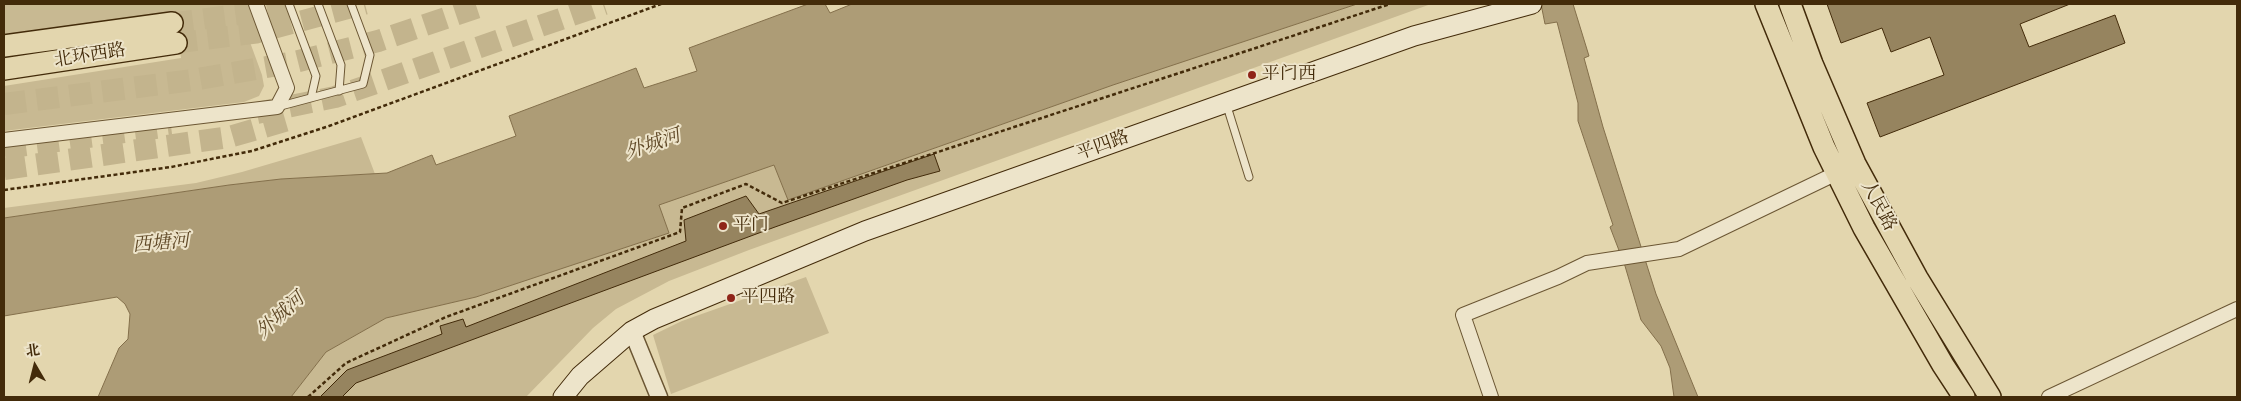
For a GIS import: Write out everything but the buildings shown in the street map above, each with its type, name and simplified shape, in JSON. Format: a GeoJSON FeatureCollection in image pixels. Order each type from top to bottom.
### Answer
{"type":"FeatureCollection","features":[{"type":"Feature","properties":{"kind":"main road","name":"人民路"},"geometry":{"type":"LineString","coordinates":[[1766,4],[1837,173],[1878,253],[1964,397]]}},
{"type":"Feature","properties":{"kind":"main road","name":"人民路"},"geometry":{"type":"LineString","coordinates":[[1790,4],[1812,64],[1855,164],[1917,278],[1990,397]]}},
{"type":"Feature","properties":{"kind":"main road","name":"平四路"},"geometry":{"type":"LineString","coordinates":[[563,397],[580,376],[632,331],[654,319],[865,231],[1414,36],[1528,5]]}},
{"type":"Feature","properties":{"kind":"main road","name":"北环西路"},"geometry":{"type":"LineString","coordinates":[[4,46],[174,33],[4,69]]}},
{"type":"Feature","properties":{"kind":"street"},"geometry":{"type":"LineString","coordinates":[[4,140],[277,107],[287,88],[256,4]]}},
{"type":"Feature","properties":{"kind":"street"},"geometry":{"type":"LineString","coordinates":[[1491,397],[1463,315],[1558,278],[1587,263],[1679,249],[1837,173]]}},
{"type":"Feature","properties":{"kind":"street"},"geometry":{"type":"LineString","coordinates":[[2049,397],[2237,309]]}},
{"type":"Feature","properties":{"kind":"street"},"geometry":{"type":"LineString","coordinates":[[632,331],[659,397]]}},
{"type":"Feature","properties":{"kind":"lane"},"geometry":{"type":"LineString","coordinates":[[289,4],[316,76],[311,98]]}},
{"type":"Feature","properties":{"kind":"lane"},"geometry":{"type":"LineString","coordinates":[[318,4],[341,65],[339,91]]}},
{"type":"Feature","properties":{"kind":"lane"},"geometry":{"type":"LineString","coordinates":[[277,107],[363,84],[370,55],[351,4]]}},
{"type":"Feature","properties":{"kind":"lane"},"geometry":{"type":"LineString","coordinates":[[1225,103],[1248,177]]}},
{"type":"Feature","properties":{"kind":"path"},"geometry":{"type":"LineString","coordinates":[[4,190],[171,167],[252,151],[329,126],[661,4]]}},
{"type":"Feature","properties":{"kind":"path"},"geometry":{"type":"LineString","coordinates":[[308,397],[346,363],[446,317],[680,232],[682,208],[746,184],[782,203],[1390,4]]}},
{"type":"Feature","properties":{"kind":"shaded area"},"geometry":{"type":"Polygon","coordinates":[[[4,4],[236,4],[262,75],[264,86],[259,96],[244,102],[4,131],[4,86],[181,58],[174,13],[4,38],[4,4]]]}},
{"type":"Feature","properties":{"kind":"shaded area"},"geometry":{"type":"Polygon","coordinates":[[[1357,4],[1431,4],[749,250],[669,281],[616,309],[593,328],[526,397],[291,397],[326,352],[386,318],[476,297],[669,233],[658,205],[774,165],[789,200],[1113,85],[1357,4]]]}},
{"type":"Feature","properties":{"kind":"shaded area"},"geometry":{"type":"Polygon","coordinates":[[[361,137],[375,174],[281,179],[229,185],[4,218],[4,208],[196,183],[242,172],[361,137]]]}},
{"type":"Feature","properties":{"kind":"shaded area"},"geometry":{"type":"Polygon","coordinates":[[[806,277],[829,333],[671,394],[653,335],[682,321],[806,277]]]}},
{"type":"Feature","properties":{"kind":"water"},"geometry":{"type":"Polygon","coordinates":[[[808,4],[825,4],[830,13],[852,4],[1357,4],[1113,85],[788,200],[774,165],[659,205],[669,233],[476,297],[386,318],[326,352],[291,397],[98,397],[119,348],[128,339],[130,314],[125,304],[117,297],[4,316],[4,218],[229,185],[281,179],[387,173],[432,155],[436,165],[516,136],[509,116],[636,68],[644,88],[697,71],[689,48],[808,4]]]}},
{"type":"Feature","properties":{"kind":"water"},"geometry":{"type":"Polygon","coordinates":[[[1541,4],[1573,4],[1589,56],[1584,58],[1603,127],[1656,294],[1698,397],[1674,397],[1670,368],[1661,346],[1641,320],[1625,266],[1610,227],[1613,225],[1578,121],[1578,103],[1557,22],[1545,24],[1541,4]]]}},
{"type":"Feature","properties":{"kind":"tunnel"},"geometry":{"type":"LineString","coordinates":[[172,23],[249,13],[289,4]]}},
{"type":"Feature","properties":{"kind":"tunnel"},"geometry":{"type":"LineString","coordinates":[[176,43],[256,33],[365,4]]}},
{"type":"Feature","properties":{"kind":"tunnel"},"geometry":{"type":"LineString","coordinates":[[4,104],[193,80],[295,62],[378,41],[487,4]]}},
{"type":"Feature","properties":{"kind":"tunnel"},"geometry":{"type":"LineString","coordinates":[[257,113],[335,97],[604,4]]}},
{"type":"Feature","properties":{"kind":"tunnel"},"geometry":{"type":"LineString","coordinates":[[4,169],[229,137],[288,120]]}},
{"type":"Feature","properties":{"kind":"tunnel"},"geometry":{"type":"LineString","coordinates":[[4,148],[171,126]]}},
{"type":"Feature","properties":{"kind":"place","name":"平门西"},"geometry":{"type":"Point","coordinates":[1252,75]}},
{"type":"Feature","properties":{"kind":"place","name":"平门"},"geometry":{"type":"Point","coordinates":[723,226]}},
{"type":"Feature","properties":{"kind":"place","name":"平四路"},"geometry":{"type":"Point","coordinates":[731,298]}},
{"type":"Feature","properties":{"kind":"water label","name":"外城河"},"geometry":{"type":"Point","coordinates":[653,145]}},
{"type":"Feature","properties":{"kind":"water label","name":"西塘河"},"geometry":{"type":"Point","coordinates":[161,244]}},
{"type":"Feature","properties":{"kind":"water label","name":"外城河"},"geometry":{"type":"Point","coordinates":[281,316]}}]}
